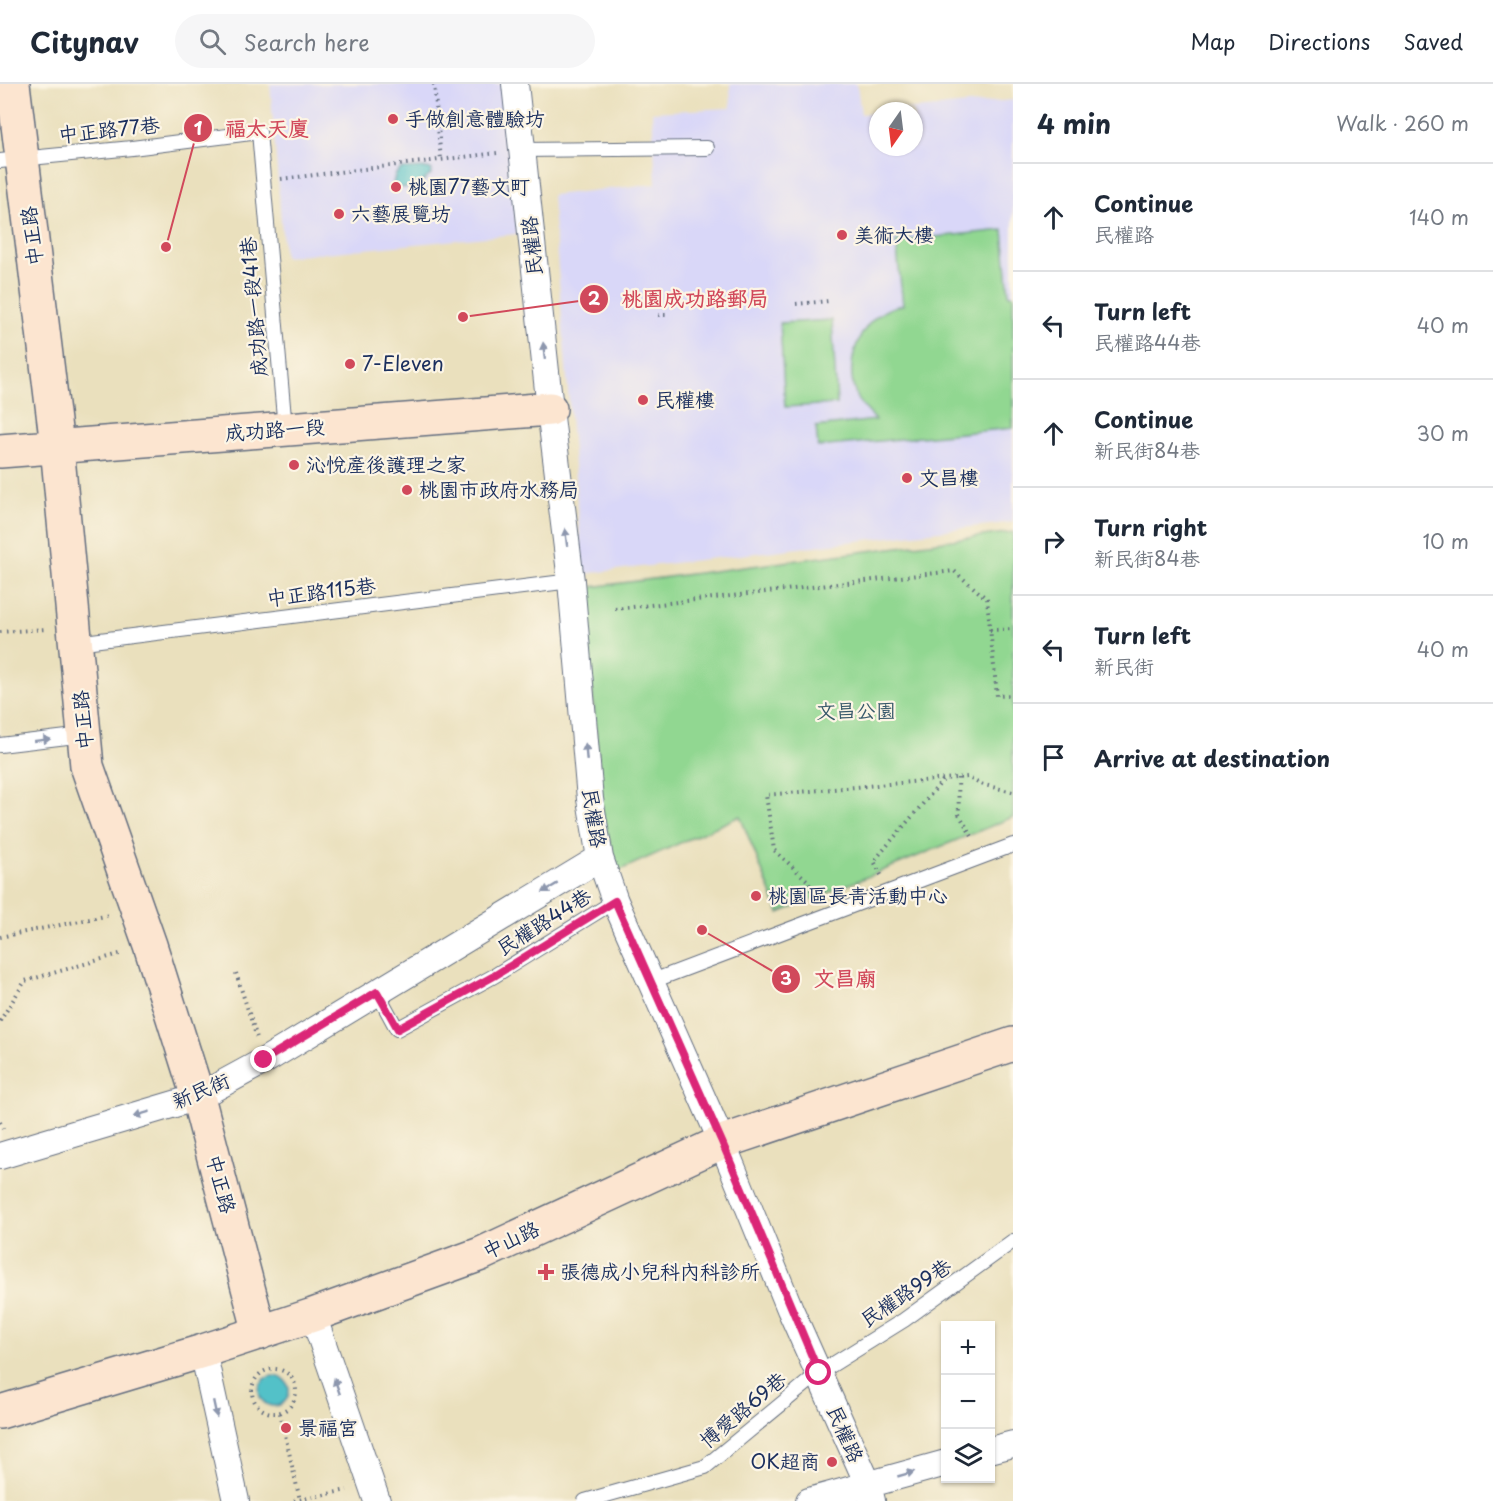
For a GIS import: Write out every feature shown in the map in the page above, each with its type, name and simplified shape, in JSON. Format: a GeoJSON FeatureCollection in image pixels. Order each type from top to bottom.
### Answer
{"type":"FeatureCollection","features":[{"type":"Feature","properties":{"kind":"street","name":"中正路"},"geometry":{"type":"LineString","coordinates":[[13,84],[11,160],[57,446],[87,766],[150,945],[198,1097],[260,1332]]}},
{"type":"Feature","properties":{"kind":"street","name":"民權路"},"geometry":{"type":"LineString","coordinates":[[515,84],[571,581],[590,799],[600,858],[615,901],[722,1142],[870,1493]]}},
{"type":"Feature","properties":{"kind":"street","name":"成功路一段"},"geometry":{"type":"LineString","coordinates":[[0,451],[550,409]]}},
{"type":"Feature","properties":{"kind":"street","name":"新民街"},"geometry":{"type":"LineString","coordinates":[[0,1156],[198,1097],[264,1060],[600,858]]}},
{"type":"Feature","properties":{"kind":"street","name":"中山路"},"geometry":{"type":"LineString","coordinates":[[0,1412],[203,1351],[313,1315],[481,1254],[722,1142],[1013,1044]]}},
{"type":"Feature","properties":{"kind":"street"},"geometry":{"type":"LineString","coordinates":[[313,1315],[374,1493]]}},
{"type":"Feature","properties":{"kind":"street"},"geometry":{"type":"LineString","coordinates":[[203,1351],[236,1501]]}},
{"type":"Feature","properties":{"kind":"street"},"geometry":{"type":"LineString","coordinates":[[995,1449],[1013,1444]]}},
{"type":"Feature","properties":{"kind":"street"},"geometry":{"type":"LineString","coordinates":[[809,1501],[870,1493],[941,1465]]}},
{"type":"Feature","properties":{"kind":"lane","name":"中正路77巷"},"geometry":{"type":"LineString","coordinates":[[11,160],[258,132],[262,181]]}},
{"type":"Feature","properties":{"kind":"lane"},"geometry":{"type":"LineString","coordinates":[[522,150],[706,148]]}},
{"type":"Feature","properties":{"kind":"lane","name":"成功路一段41巷"},"geometry":{"type":"LineString","coordinates":[[262,181],[285,429]]}},
{"type":"Feature","properties":{"kind":"lane","name":"中正路115巷"},"geometry":{"type":"LineString","coordinates":[[75,635],[571,581]]}},
{"type":"Feature","properties":{"kind":"lane"},"geometry":{"type":"LineString","coordinates":[[0,745],[84,735]]}},
{"type":"Feature","properties":{"kind":"lane"},"geometry":{"type":"LineString","coordinates":[[650,982],[1013,845]]}},
{"type":"Feature","properties":{"kind":"lane","name":"民權路44巷"},"geometry":{"type":"LineString","coordinates":[[377,992],[398,1029],[494,976],[615,901]]}},
{"type":"Feature","properties":{"kind":"lane","name":"民權路99巷"},"geometry":{"type":"LineString","coordinates":[[819,1373],[904,1320],[1013,1241]]}},
{"type":"Feature","properties":{"kind":"lane","name":"博愛路69巷"},"geometry":{"type":"LineString","coordinates":[[585,1501],[705,1467],[819,1373]]}},
{"type":"Feature","properties":{"kind":"path"},"geometry":{"type":"LineString","coordinates":[[434,84],[441,160]]}},
{"type":"Feature","properties":{"kind":"path"},"geometry":{"type":"LineString","coordinates":[[262,181],[522,150]]}},
{"type":"Feature","properties":{"kind":"path"},"geometry":{"type":"LineString","coordinates":[[796,304],[829,301]]}},
{"type":"Feature","properties":{"kind":"path"},"geometry":{"type":"LineString","coordinates":[[658,315],[669,315]]}},
{"type":"Feature","properties":{"kind":"path"},"geometry":{"type":"LineString","coordinates":[[615,609],[954,571],[987,599],[997,696],[1013,695]]}},
{"type":"Feature","properties":{"kind":"path"},"geometry":{"type":"LineString","coordinates":[[990,630],[1013,629]]}},
{"type":"Feature","properties":{"kind":"path"},"geometry":{"type":"LineString","coordinates":[[0,632],[75,635]]}},
{"type":"Feature","properties":{"kind":"path"},"geometry":{"type":"LineString","coordinates":[[820,918],[808,882],[774,850],[766,795],[967,777],[980,784],[1013,792]]}},
{"type":"Feature","properties":{"kind":"path"},"geometry":{"type":"LineString","coordinates":[[958,778],[959,814],[984,856]]}},
{"type":"Feature","properties":{"kind":"path"},"geometry":{"type":"LineString","coordinates":[[889,892],[874,861],[944,779]]}},
{"type":"Feature","properties":{"kind":"path"},"geometry":{"type":"LineString","coordinates":[[0,937],[137,909]]}},
{"type":"Feature","properties":{"kind":"path"},"geometry":{"type":"LineString","coordinates":[[0,1021],[25,981],[150,945]]}},
{"type":"Feature","properties":{"kind":"path"},"geometry":{"type":"LineString","coordinates":[[236,973],[264,1060]]}},
{"type":"Feature","properties":{"kind":"path"},"geometry":{"type":"LineString","coordinates":[[276,1369],[289,1374],[297,1388],[294,1403],[289,1409],[280,1413],[266,1413],[255,1404],[252,1397],[253,1384],[257,1377],[269,1370],[276,1369]]}},
{"type":"Feature","properties":{"kind":"path"},"geometry":{"type":"LineString","coordinates":[[280,1413],[300,1500]]}},
{"type":"Feature","properties":{"kind":"path"},"geometry":{"type":"LineString","coordinates":[[294,1501],[374,1493]]}},
{"type":"Feature","properties":{"kind":"shaded area","name":"桃園77藝文町"},"geometry":{"type":"Polygon","coordinates":[[[270,84],[504,84],[517,234],[284,257],[270,84]]]}},
{"type":"Feature","properties":{"kind":"shaded area"},"geometry":{"type":"Polygon","coordinates":[[[730,84],[857,84],[861,114],[869,113],[869,156],[923,156],[923,108],[1013,100],[1013,522],[583,574],[552,195],[656,184],[652,112],[731,108],[730,84]]]}},
{"type":"Feature","properties":{"kind":"green space"},"geometry":{"type":"Polygon","coordinates":[[[1003,230],[1009,295],[1013,295],[1013,428],[818,447],[816,427],[876,420],[862,404],[854,390],[853,359],[856,346],[870,323],[890,308],[903,305],[896,241],[1003,230]]]}},
{"type":"Feature","properties":{"kind":"green space"},"geometry":{"type":"Polygon","coordinates":[[[832,320],[837,404],[785,407],[780,323],[832,320]]]}},
{"type":"Feature","properties":{"kind":"green space","name":"文昌公園"},"geometry":{"type":"Polygon","coordinates":[[[1013,532],[1013,817],[779,913],[740,816],[618,871],[603,818],[584,588],[1013,532]]]}},
{"type":"Feature","properties":{"kind":"water"},"geometry":{"type":"Polygon","coordinates":[[[428,168],[432,170],[431,174],[418,184],[403,188],[393,184],[395,175],[401,169],[428,168]]]}},
{"type":"Feature","properties":{"kind":"water"},"geometry":{"type":"Polygon","coordinates":[[[274,1376],[280,1377],[288,1385],[288,1397],[280,1405],[274,1406],[268,1405],[260,1397],[259,1391],[260,1385],[268,1377],[274,1376]]]}},
{"type":"Feature","properties":{"kind":"place","name":"手做創意體驗坊"},"geometry":{"type":"Point","coordinates":[393,119]}},
{"type":"Feature","properties":{"kind":"place","name":"桃園77藝文町"},"geometry":{"type":"Point","coordinates":[396,187]}},
{"type":"Feature","properties":{"kind":"place","name":"六藝展覽坊"},"geometry":{"type":"Point","coordinates":[339,214]}},
{"type":"Feature","properties":{"kind":"place","name":"美術大樓"},"geometry":{"type":"Point","coordinates":[842,235]}},
{"type":"Feature","properties":{"kind":"place","name":"福太天廈"},"geometry":{"type":"Point","coordinates":[166,247]}},
{"type":"Feature","properties":{"kind":"place","name":"桃園成功路郵局"},"geometry":{"type":"Point","coordinates":[463,317]}},
{"type":"Feature","properties":{"kind":"place","name":"7-Eleven"},"geometry":{"type":"Point","coordinates":[350,364]}},
{"type":"Feature","properties":{"kind":"place","name":"民權樓"},"geometry":{"type":"Point","coordinates":[643,400]}},
{"type":"Feature","properties":{"kind":"place","name":"沁悅產後護理之家"},"geometry":{"type":"Point","coordinates":[294,465]}},
{"type":"Feature","properties":{"kind":"place","name":"文昌樓"},"geometry":{"type":"Point","coordinates":[907,478]}},
{"type":"Feature","properties":{"kind":"place","name":"桃園市政府水務局"},"geometry":{"type":"Point","coordinates":[407,490]}},
{"type":"Feature","properties":{"kind":"place","name":"桃園區長青活動中心"},"geometry":{"type":"Point","coordinates":[756,896]}},
{"type":"Feature","properties":{"kind":"place","name":"文昌廟"},"geometry":{"type":"Point","coordinates":[702,930]}},
{"type":"Feature","properties":{"kind":"place","name":"張德成小兒科內科診所"},"geometry":{"type":"Point","coordinates":[546,1272]}},
{"type":"Feature","properties":{"kind":"place","name":"景福宮"},"geometry":{"type":"Point","coordinates":[286,1428]}},
{"type":"Feature","properties":{"kind":"place","name":"OK超商"},"geometry":{"type":"Point","coordinates":[832,1462]}},
{"type":"Feature","properties":{"kind":"route"},"geometry":{"type":"LineString","coordinates":[[264,1060],[377,992],[398,1029],[494,976],[615,901],[722,1142],[790,1309],[819,1373]]}}]}
